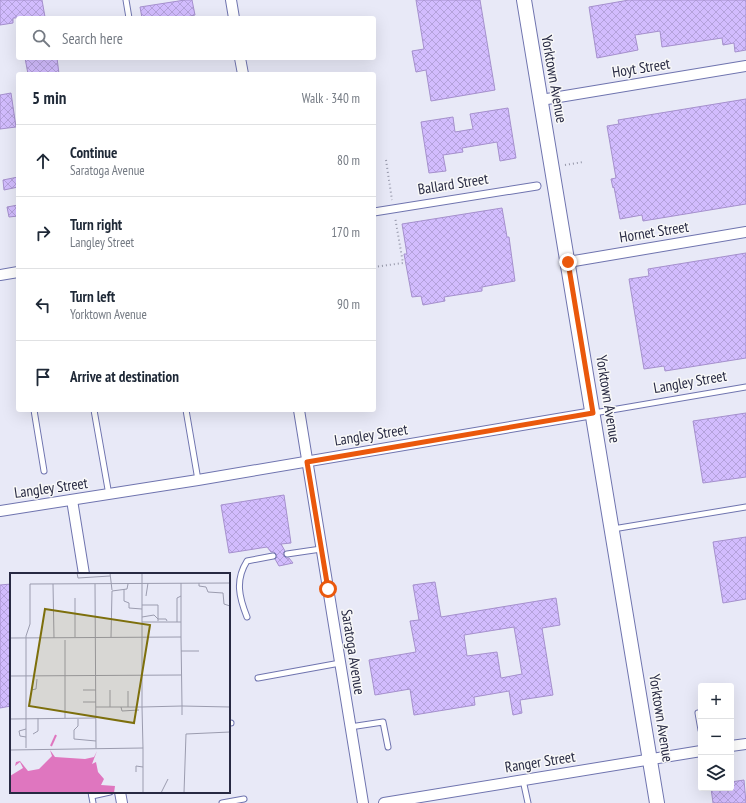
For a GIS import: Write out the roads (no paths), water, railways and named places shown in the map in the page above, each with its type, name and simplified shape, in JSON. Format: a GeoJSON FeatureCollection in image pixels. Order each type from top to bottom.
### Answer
{"type":"FeatureCollection","features":[{"type":"Feature","properties":{"kind":"main road","name":"Yorktown Avenue"},"geometry":{"type":"LineString","coordinates":[[524,0],[657,803]]}},
{"type":"Feature","properties":{"kind":"street"},"geometry":{"type":"LineString","coordinates":[[231,0],[234,16]]}},
{"type":"Feature","properties":{"kind":"street"},"geometry":{"type":"LineString","coordinates":[[240,60],[243,72]]}},
{"type":"Feature","properties":{"kind":"street","name":"Hoyt Street"},"geometry":{"type":"LineString","coordinates":[[541,100],[746,66]]}},
{"type":"Feature","properties":{"kind":"street","name":"Ballard Street"},"geometry":{"type":"LineString","coordinates":[[376,212],[536,186]]}},
{"type":"Feature","properties":{"kind":"street","name":"Hornet Street"},"geometry":{"type":"LineString","coordinates":[[568,262],[746,232]]}},
{"type":"Feature","properties":{"kind":"street"},"geometry":{"type":"LineString","coordinates":[[0,275],[16,272]]}},
{"type":"Feature","properties":{"kind":"street","name":"Saratoga Avenue"},"geometry":{"type":"LineString","coordinates":[[299,412],[363,803]]}},
{"type":"Feature","properties":{"kind":"street","name":"Langley Street"},"geometry":{"type":"LineString","coordinates":[[0,511],[109,495],[593,413]]}},
{"type":"Feature","properties":{"kind":"street"},"geometry":{"type":"LineString","coordinates":[[72,500],[84,573]]}},
{"type":"Feature","properties":{"kind":"street"},"geometry":{"type":"LineString","coordinates":[[734,746],[746,744]]}},
{"type":"Feature","properties":{"kind":"street","name":"Ranger Street"},"geometry":{"type":"LineString","coordinates":[[384,803],[698,751]]}},
{"type":"Feature","properties":{"kind":"street"},"geometry":{"type":"LineString","coordinates":[[120,793],[122,803]]}},
{"type":"Feature","properties":{"kind":"lane"},"geometry":{"type":"LineString","coordinates":[[126,0],[129,16]]}},
{"type":"Feature","properties":{"kind":"lane","name":"Langley Street"},"geometry":{"type":"LineString","coordinates":[[593,413],[746,387]]}},
{"type":"Feature","properties":{"kind":"lane"},"geometry":{"type":"LineString","coordinates":[[34,412],[44,471]]}},
{"type":"Feature","properties":{"kind":"lane"},"geometry":{"type":"LineString","coordinates":[[94,412],[109,495]]}},
{"type":"Feature","properties":{"kind":"lane"},"geometry":{"type":"LineString","coordinates":[[186,412],[198,480]]}},
{"type":"Feature","properties":{"kind":"lane"},"geometry":{"type":"LineString","coordinates":[[612,529],[746,507]]}},
{"type":"Feature","properties":{"kind":"lane"},"geometry":{"type":"LineString","coordinates":[[287,554],[321,549]]}},
{"type":"Feature","properties":{"kind":"lane"},"geometry":{"type":"LineString","coordinates":[[247,617],[243,608],[238,580],[241,571],[246,561],[273,556]]}},
{"type":"Feature","properties":{"kind":"lane"},"geometry":{"type":"LineString","coordinates":[[258,678],[340,663]]}},
{"type":"Feature","properties":{"kind":"lane"},"geometry":{"type":"LineString","coordinates":[[350,727],[384,722],[388,747]]}},
{"type":"Feature","properties":{"kind":"lane"},"geometry":{"type":"LineString","coordinates":[[523,780],[528,803]]}},
{"type":"Feature","properties":{"kind":"lane"},"geometry":{"type":"LineString","coordinates":[[92,794],[93,803]]}},
{"type":"Feature","properties":{"kind":"lane"},"geometry":{"type":"LineString","coordinates":[[222,803],[244,800]]}}]}
